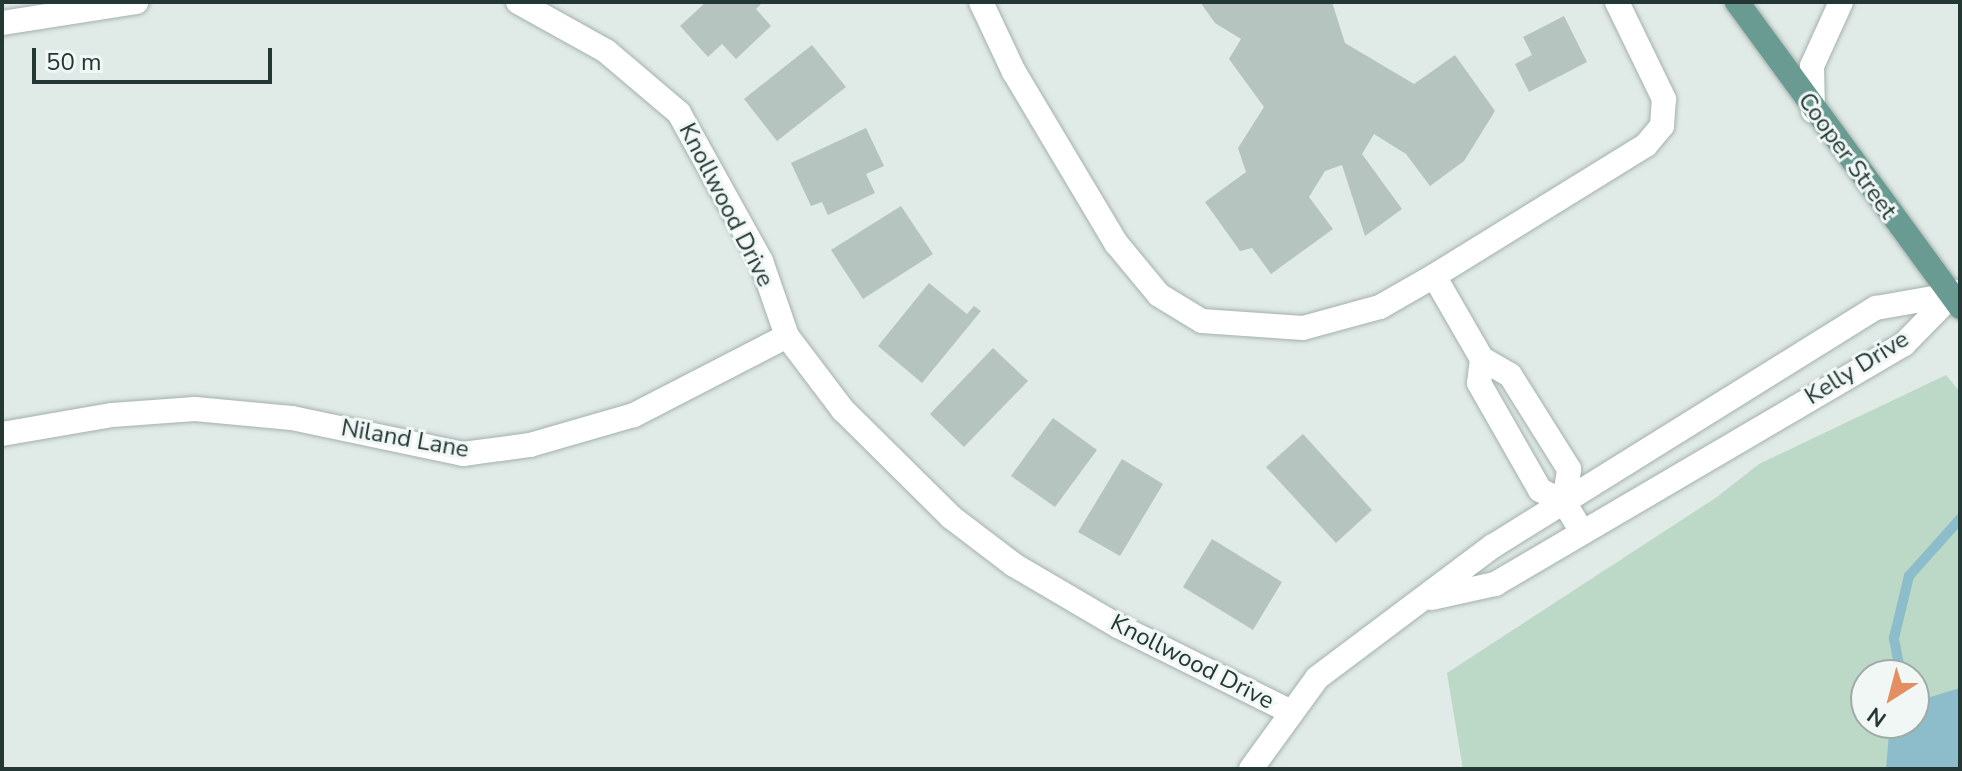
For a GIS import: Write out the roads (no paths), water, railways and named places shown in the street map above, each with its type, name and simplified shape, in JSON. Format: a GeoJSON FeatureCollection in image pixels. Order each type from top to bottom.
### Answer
{"type":"FeatureCollection","features":[{"type":"Feature","properties":{"kind":"main road","name":"Cooper Street"},"geometry":{"type":"LineString","coordinates":[[1737,2],[1813,111],[1957,297]]}},
{"type":"Feature","properties":{"kind":"street"},"geometry":{"type":"LineString","coordinates":[[2,23],[136,2]]}},
{"type":"Feature","properties":{"kind":"street","name":"Knollwood Drive"},"geometry":{"type":"LineString","coordinates":[[518,2],[606,51],[679,113],[761,261],[787,336],[891,462],[1014,565],[1118,626],[1289,711]]}},
{"type":"Feature","properties":{"kind":"street"},"geometry":{"type":"LineString","coordinates":[[981,2],[1014,72],[1116,243],[1169,302],[1202,321],[1303,328],[1380,307],[1646,145],[1662,126],[1664,99],[1617,2]]}},
{"type":"Feature","properties":{"kind":"street"},"geometry":{"type":"LineString","coordinates":[[1813,111],[1812,66],[1841,2]]}},
{"type":"Feature","properties":{"kind":"street"},"geometry":{"type":"LineString","coordinates":[[1434,276],[1482,359],[1510,375],[1569,469],[1564,502]]}},
{"type":"Feature","properties":{"kind":"street","name":"Kelly Drive"},"geometry":{"type":"LineString","coordinates":[[1251,769],[1289,711],[1317,678],[1428,600],[1493,546],[1876,308],[1957,297]]}},
{"type":"Feature","properties":{"kind":"street","name":"Kelly Drive"},"geometry":{"type":"LineString","coordinates":[[1428,600],[1495,584],[1904,344],[1957,297]]}},
{"type":"Feature","properties":{"kind":"street","name":"Niland Lane"},"geometry":{"type":"LineString","coordinates":[[2,434],[112,415],[195,409],[292,418],[403,443],[477,452],[592,431],[634,415],[787,336]]}},
{"type":"Feature","properties":{"kind":"street"},"geometry":{"type":"LineString","coordinates":[[1482,359],[1479,383],[1540,490],[1564,502],[1582,532]]}},
{"type":"Feature","properties":{"kind":"water"},"geometry":{"type":"Polygon","coordinates":[[[1960,688],[1960,769],[1886,769],[1889,739],[1930,739],[1930,697],[1960,688]]]}},
{"type":"Feature","properties":{"kind":"waterway"},"geometry":{"type":"LineString","coordinates":[[1898,659],[1894,638],[1909,576],[1960,519]]}}]}
